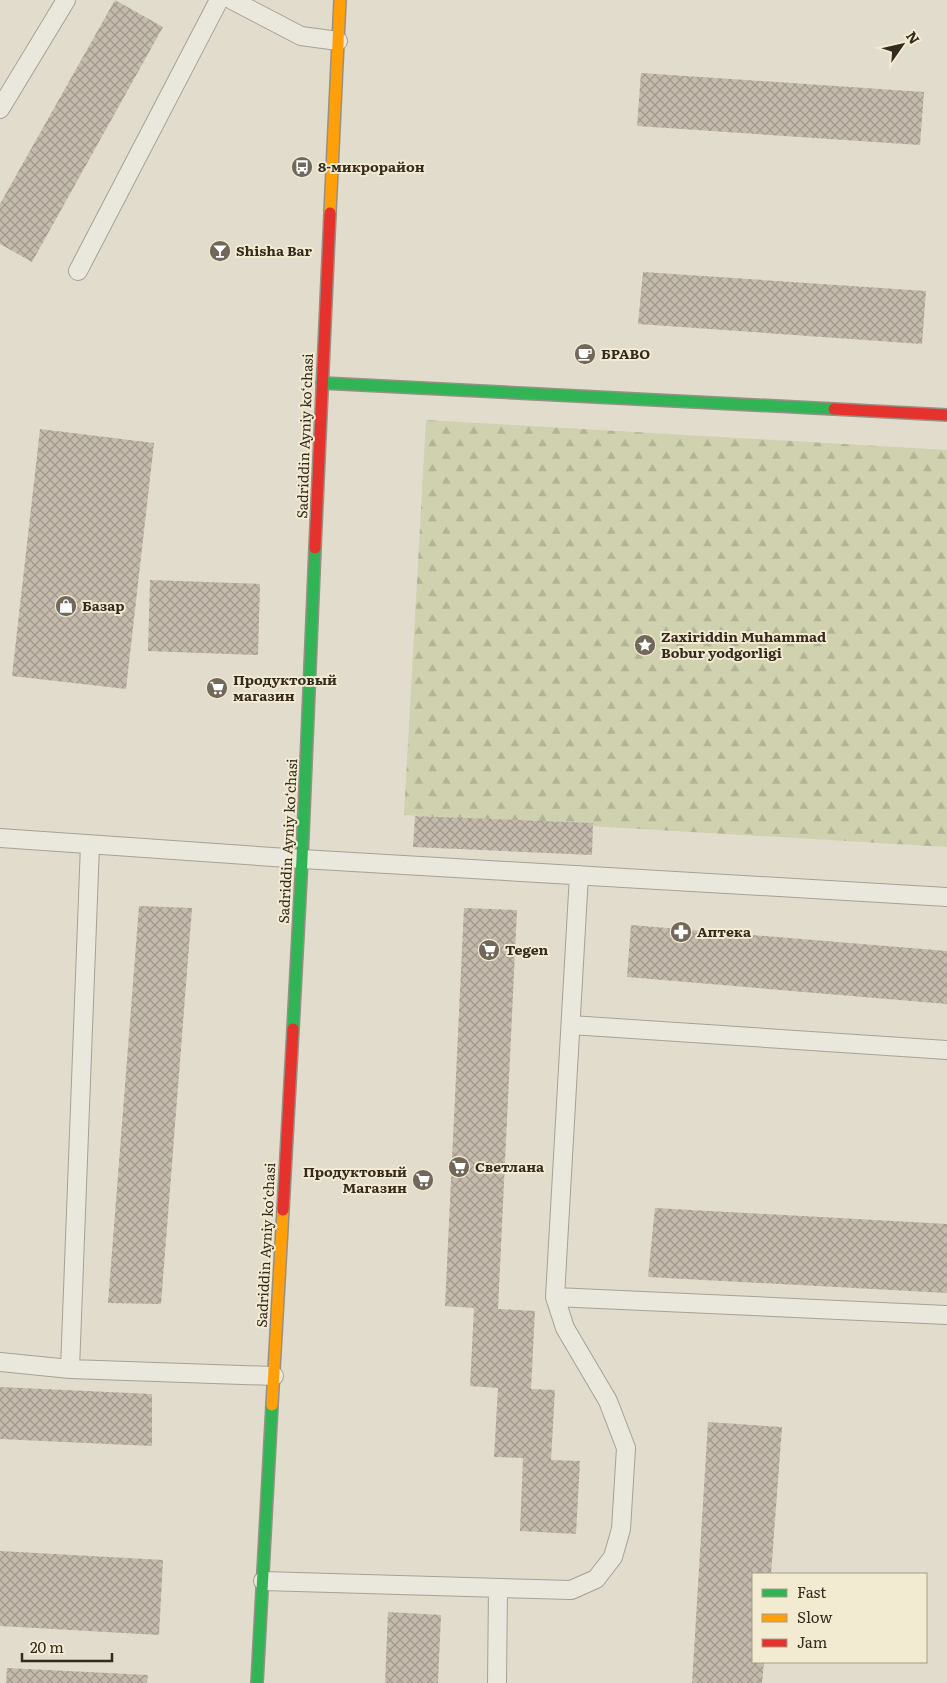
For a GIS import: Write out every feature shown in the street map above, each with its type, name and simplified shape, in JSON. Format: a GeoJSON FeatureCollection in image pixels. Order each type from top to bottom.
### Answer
{"type":"FeatureCollection","features":[{"type":"Feature","properties":{"kind":"street","name":"Sadriddin Ayniy ko‘chasi"},"geometry":{"type":"LineString","coordinates":[[257,1683],[302,859],[340,0]]}},
{"type":"Feature","properties":{"kind":"street"},"geometry":{"type":"LineString","coordinates":[[322,383],[947,415]]}},
{"type":"Feature","properties":{"kind":"lane"},"geometry":{"type":"LineString","coordinates":[[0,109],[66,0]]}},
{"type":"Feature","properties":{"kind":"lane"},"geometry":{"type":"LineString","coordinates":[[78,271],[219,0]]}},
{"type":"Feature","properties":{"kind":"lane"},"geometry":{"type":"LineString","coordinates":[[232,0],[301,36],[338,41]]}},
{"type":"Feature","properties":{"kind":"lane"},"geometry":{"type":"LineString","coordinates":[[0,838],[302,859],[947,897]]}},
{"type":"Feature","properties":{"kind":"lane"},"geometry":{"type":"LineString","coordinates":[[70,1369],[90,845]]}},
{"type":"Feature","properties":{"kind":"lane"},"geometry":{"type":"LineString","coordinates":[[263,1581],[571,1590],[596,1579],[613,1557],[621,1529],[626,1448],[608,1401],[564,1328],[555,1297],[579,875]]}},
{"type":"Feature","properties":{"kind":"lane"},"geometry":{"type":"LineString","coordinates":[[571,1025],[947,1050]]}},
{"type":"Feature","properties":{"kind":"lane"},"geometry":{"type":"LineString","coordinates":[[555,1297],[947,1314]]}},
{"type":"Feature","properties":{"kind":"lane"},"geometry":{"type":"LineString","coordinates":[[0,1362],[70,1369],[274,1376]]}},
{"type":"Feature","properties":{"kind":"lane"},"geometry":{"type":"LineString","coordinates":[[497,1683],[498,1588]]}},
{"type":"Feature","properties":{"kind":"green space"},"geometry":{"type":"Polygon","coordinates":[[[426,420],[947,450],[947,847],[404,815],[426,420]]]}},
{"type":"Feature","properties":{"kind":"building"},"geometry":{"type":"Polygon","coordinates":[[[115,0],[163,27],[32,262],[0,244],[0,204],[115,0]]]}},
{"type":"Feature","properties":{"kind":"building"},"geometry":{"type":"Polygon","coordinates":[[[641,73],[924,92],[920,145],[637,126],[641,73]]]}},
{"type":"Feature","properties":{"kind":"building"},"geometry":{"type":"Polygon","coordinates":[[[643,272],[926,291],[922,344],[638,324],[643,272]]]}},
{"type":"Feature","properties":{"kind":"building"},"geometry":{"type":"Polygon","coordinates":[[[40,429],[154,443],[126,689],[12,676],[40,429]]]}},
{"type":"Feature","properties":{"kind":"building"},"geometry":{"type":"Polygon","coordinates":[[[150,580],[260,584],[258,655],[148,651],[150,580]]]}},
{"type":"Feature","properties":{"kind":"building"},"geometry":{"type":"Polygon","coordinates":[[[415,816],[593,823],[592,855],[413,847],[415,816]]]}},
{"type":"Feature","properties":{"kind":"building"},"geometry":{"type":"Polygon","coordinates":[[[139,906],[192,908],[161,1304],[108,1303],[139,906]]]}},
{"type":"Feature","properties":{"kind":"building"},"geometry":{"type":"Polygon","coordinates":[[[464,908],[517,910],[498,1309],[535,1311],[531,1389],[555,1390],[551,1460],[580,1461],[576,1534],[520,1531],[523,1458],[494,1457],[498,1388],[470,1386],[474,1308],[445,1306],[464,908]]]}},
{"type":"Feature","properties":{"kind":"building"},"geometry":{"type":"Polygon","coordinates":[[[631,925],[947,951],[947,1004],[627,977],[631,925]]]}},
{"type":"Feature","properties":{"kind":"building"},"geometry":{"type":"Polygon","coordinates":[[[655,1208],[947,1224],[947,1293],[648,1277],[655,1208]]]}},
{"type":"Feature","properties":{"kind":"building"},"geometry":{"type":"Polygon","coordinates":[[[0,1387],[152,1394],[152,1446],[0,1439],[0,1387]]]}},
{"type":"Feature","properties":{"kind":"building"},"geometry":{"type":"Polygon","coordinates":[[[708,1422],[782,1427],[771,1573],[752,1573],[752,1663],[764,1663],[762,1683],[692,1683],[708,1422]]]}},
{"type":"Feature","properties":{"kind":"building"},"geometry":{"type":"Polygon","coordinates":[[[0,1551],[163,1560],[159,1635],[0,1626],[0,1551]]]}},
{"type":"Feature","properties":{"kind":"building"},"geometry":{"type":"Polygon","coordinates":[[[388,1612],[441,1615],[438,1683],[385,1683],[388,1612]]]}},
{"type":"Feature","properties":{"kind":"building"},"geometry":{"type":"Polygon","coordinates":[[[7,1668],[148,1675],[147,1683],[6,1683],[7,1668]]]}},
{"type":"Feature","properties":{"kind":"traffic: fast"},"geometry":{"type":"LineString","coordinates":[[322,383],[834,409]]}},
{"type":"Feature","properties":{"kind":"traffic: fast"},"geometry":{"type":"LineString","coordinates":[[293,1029],[315,548]]}},
{"type":"Feature","properties":{"kind":"traffic: fast"},"geometry":{"type":"LineString","coordinates":[[257,1683],[272,1405]]}},
{"type":"Feature","properties":{"kind":"traffic: slow"},"geometry":{"type":"LineString","coordinates":[[330,213],[340,0]]}},
{"type":"Feature","properties":{"kind":"traffic: slow"},"geometry":{"type":"LineString","coordinates":[[272,1405],[283,1210]]}},
{"type":"Feature","properties":{"kind":"traffic: jam"},"geometry":{"type":"LineString","coordinates":[[315,548],[330,213]]}},
{"type":"Feature","properties":{"kind":"traffic: jam"},"geometry":{"type":"LineString","coordinates":[[834,409],[947,415]]}},
{"type":"Feature","properties":{"kind":"traffic: jam"},"geometry":{"type":"LineString","coordinates":[[283,1210],[293,1029]]}},
{"type":"Feature","properties":{"kind":"place","name":"8-микрорайон"},"geometry":{"type":"Point","coordinates":[302,167]}},
{"type":"Feature","properties":{"kind":"place","name":"Shisha Bar"},"geometry":{"type":"Point","coordinates":[220,251]}},
{"type":"Feature","properties":{"kind":"place","name":"БРАВО"},"geometry":{"type":"Point","coordinates":[585,354]}},
{"type":"Feature","properties":{"kind":"place","name":"Базар"},"geometry":{"type":"Point","coordinates":[66,606]}},
{"type":"Feature","properties":{"kind":"place","name":"Zaxiriddin Muhammad Bobur yodgorligi"},"geometry":{"type":"Point","coordinates":[645,645]}},
{"type":"Feature","properties":{"kind":"place","name":"Продуктовый магазин"},"geometry":{"type":"Point","coordinates":[217,688]}},
{"type":"Feature","properties":{"kind":"place","name":"Аптека"},"geometry":{"type":"Point","coordinates":[681,932]}},
{"type":"Feature","properties":{"kind":"place","name":"Tegen"},"geometry":{"type":"Point","coordinates":[489,950]}},
{"type":"Feature","properties":{"kind":"place","name":"Светлана"},"geometry":{"type":"Point","coordinates":[459,1167]}},
{"type":"Feature","properties":{"kind":"place","name":"Продуктовый Магазин"},"geometry":{"type":"Point","coordinates":[423,1180]}}]}
